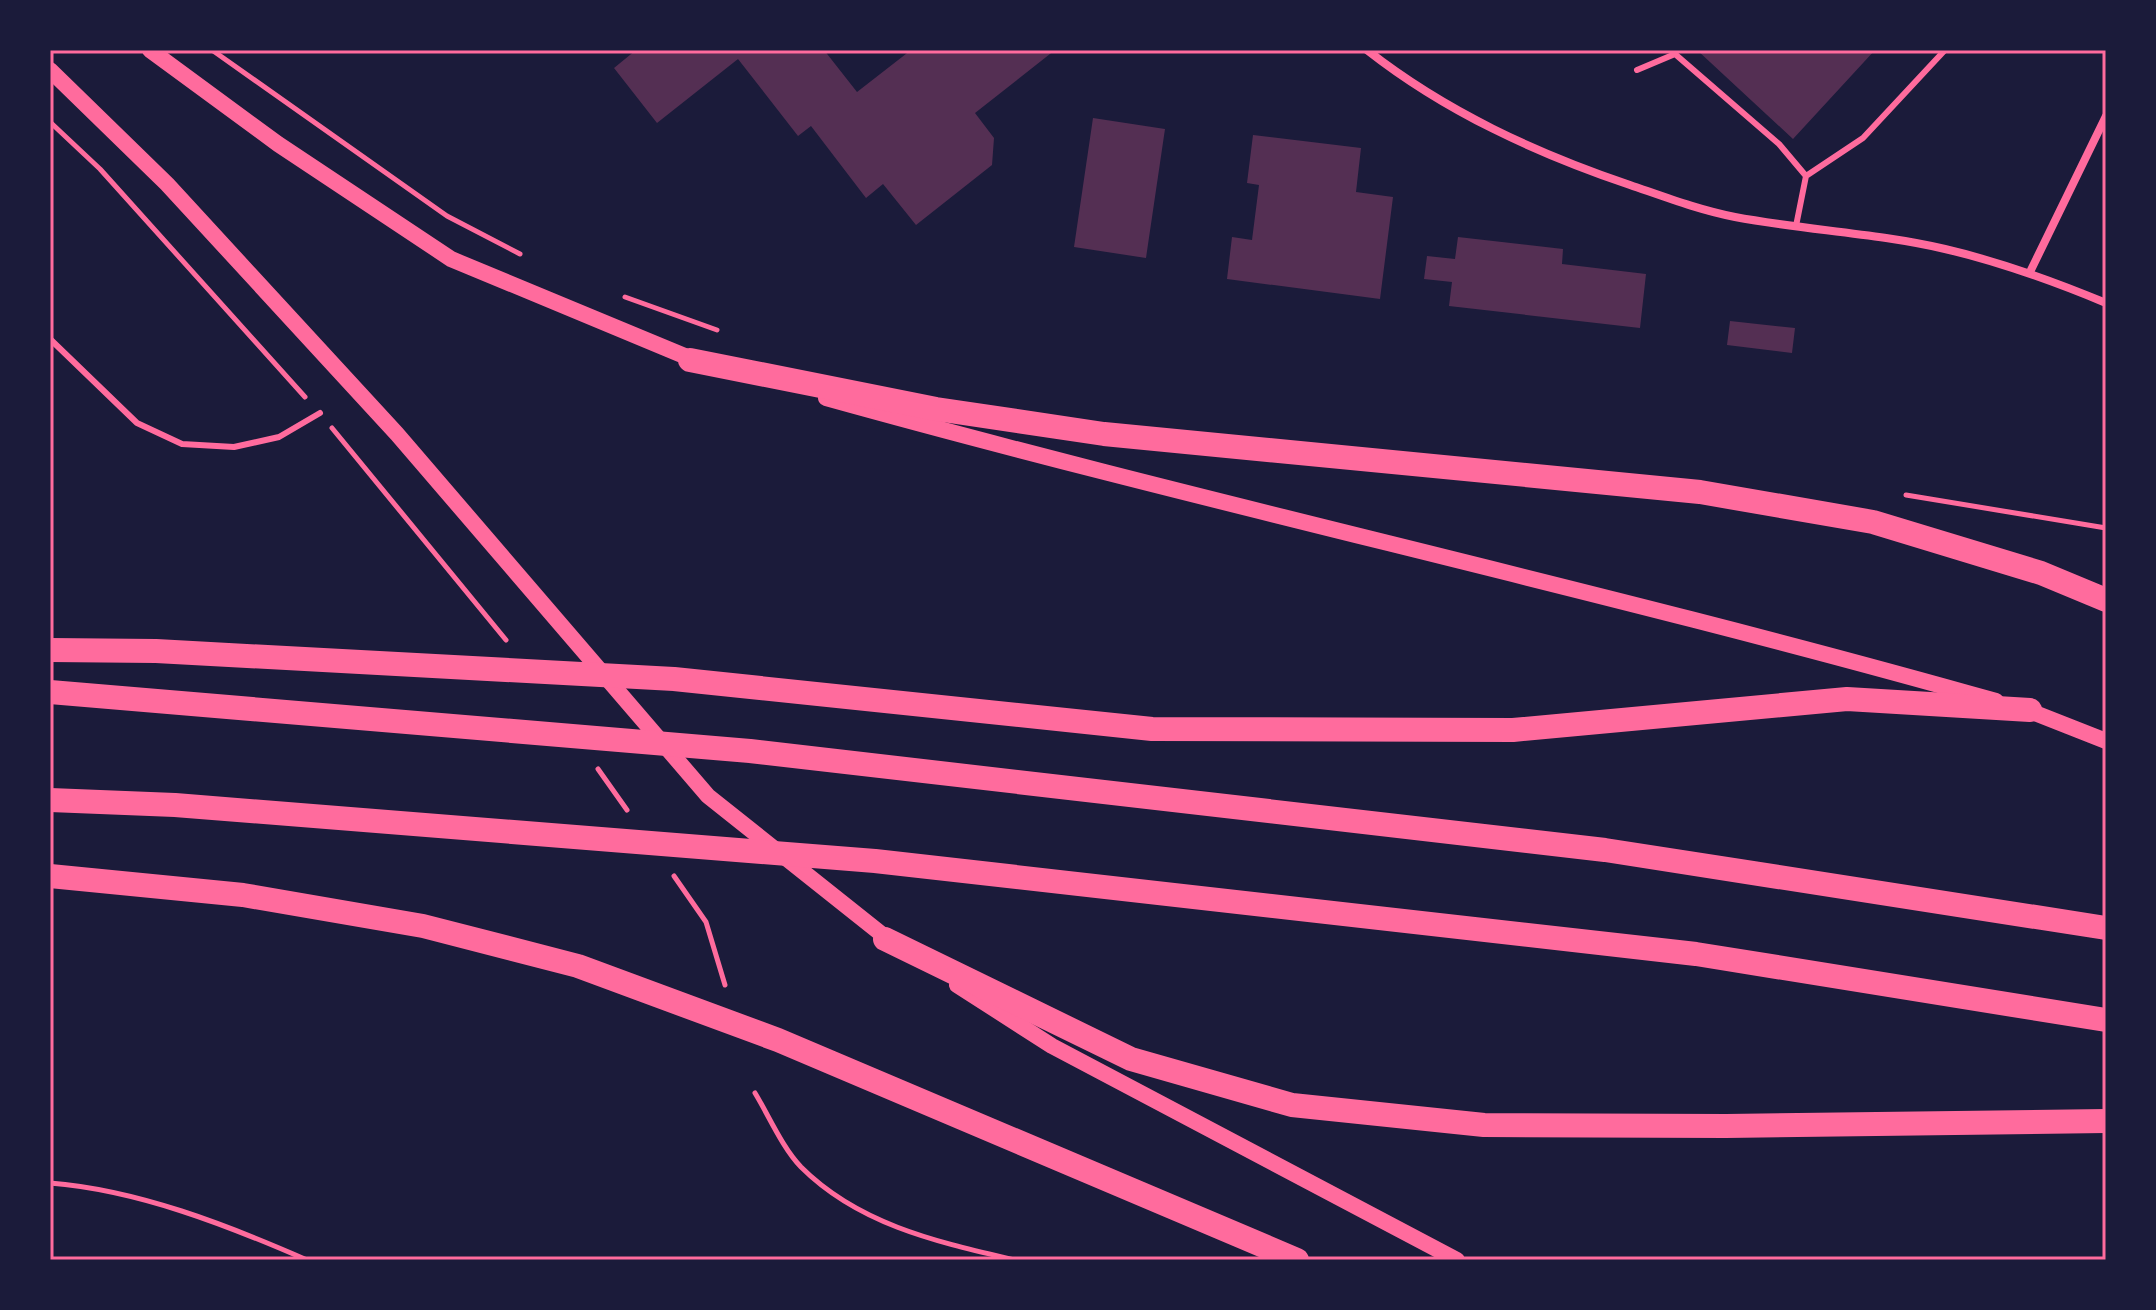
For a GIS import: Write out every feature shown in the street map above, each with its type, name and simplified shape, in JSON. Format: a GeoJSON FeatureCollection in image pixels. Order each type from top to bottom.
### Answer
{"type":"FeatureCollection","features":[{"type":"Feature","properties":{"kind":"highway"},"geometry":{"type":"LineString","coordinates":[[690,360],[936,409],[1104,434],[1700,492],[1873,522],[2041,573],[2106,600]]}},
{"type":"Feature","properties":{"kind":"highway"},"geometry":{"type":"LineString","coordinates":[[50,650],[156,651],[466,665],[674,679],[1152,729],[1513,730],[1847,699],[2030,710]]}},
{"type":"Feature","properties":{"kind":"highway"},"geometry":{"type":"LineString","coordinates":[[50,692],[750,751],[1605,850],[2106,928]]}},
{"type":"Feature","properties":{"kind":"highway"},"geometry":{"type":"LineString","coordinates":[[50,800],[175,805],[875,861],[1696,954],[2106,1020]]}},
{"type":"Feature","properties":{"kind":"highway"},"geometry":{"type":"LineString","coordinates":[[50,876],[243,895],[423,926],[578,966],[778,1040],[1297,1260]]}},
{"type":"Feature","properties":{"kind":"highway"},"geometry":{"type":"LineString","coordinates":[[885,939],[1131,1059],[1292,1105],[1484,1125],[1726,1126],[2106,1121]]}},
{"type":"Feature","properties":{"kind":"main road"},"geometry":{"type":"LineString","coordinates":[[150,50],[278,144],[451,259],[690,360],[1009,449],[1848,659],[2030,710],[2106,741]]}},
{"type":"Feature","properties":{"kind":"main road"},"geometry":{"type":"LineString","coordinates":[[50,70],[167,184],[397,434],[708,796],[885,939],[1052,1046],[1457,1260]]}},
{"type":"Feature","properties":{"kind":"street"},"geometry":{"type":"LineString","coordinates":[[1367,50],[1455,108],[1542,154],[1685,204],[1796,226],[1943,248],[2030,272],[2106,303]]}},
{"type":"Feature","properties":{"kind":"street"},"geometry":{"type":"LineString","coordinates":[[2030,272],[2106,116]]}},
{"type":"Feature","properties":{"kind":"lane"},"geometry":{"type":"LineString","coordinates":[[1796,226],[1806,176],[1863,138],[1945,50]]}},
{"type":"Feature","properties":{"kind":"lane"},"geometry":{"type":"LineString","coordinates":[[1637,70],[1675,54],[1779,144],[1806,176]]}},
{"type":"Feature","properties":{"kind":"lane"},"geometry":{"type":"LineString","coordinates":[[50,339],[137,423],[182,444],[234,447],[279,437],[320,413]]}},
{"type":"Feature","properties":{"kind":"path"},"geometry":{"type":"LineString","coordinates":[[212,50],[447,216],[530,259]]}},
{"type":"Feature","properties":{"kind":"path"},"geometry":{"type":"LineString","coordinates":[[50,122],[100,169],[320,413],[515,652]]}},
{"type":"Feature","properties":{"kind":"path"},"geometry":{"type":"LineString","coordinates":[[613,293],[724,332]]}},
{"type":"Feature","properties":{"kind":"path"},"geometry":{"type":"LineString","coordinates":[[1905,495],[2106,528]]}},
{"type":"Feature","properties":{"kind":"path"},"geometry":{"type":"LineString","coordinates":[[597,768],[633,819]]}},
{"type":"Feature","properties":{"kind":"path"},"geometry":{"type":"LineString","coordinates":[[670,870],[706,922],[727,994]]}},
{"type":"Feature","properties":{"kind":"path"},"geometry":{"type":"LineString","coordinates":[[755,1093],[800,1166],[854,1208],[921,1238],[1015,1260]]}},
{"type":"Feature","properties":{"kind":"path"},"geometry":{"type":"LineString","coordinates":[[50,1183],[136,1199],[193,1216],[307,1260]]}},
{"type":"Feature","properties":{"kind":"building"},"geometry":{"type":"Polygon","coordinates":[[[636,50],[824,50],[857,92],[911,50],[1055,50],[975,113],[994,138],[992,165],[916,225],[883,184],[866,198],[811,126],[798,136],[738,59],[657,123],[614,68],[636,50]]]}},
{"type":"Feature","properties":{"kind":"building"},"geometry":{"type":"Polygon","coordinates":[[[1697,50],[1875,50],[1793,139],[1697,50]]]}},
{"type":"Feature","properties":{"kind":"building"},"geometry":{"type":"Polygon","coordinates":[[[1093,118],[1165,129],[1146,258],[1074,247],[1093,118]]]}},
{"type":"Feature","properties":{"kind":"building"},"geometry":{"type":"Polygon","coordinates":[[[1253,135],[1361,148],[1356,192],[1393,197],[1380,299],[1227,279],[1232,237],[1252,240],[1259,185],[1247,183],[1253,135]]]}},
{"type":"Feature","properties":{"kind":"building"},"geometry":{"type":"Polygon","coordinates":[[[1458,237],[1563,249],[1562,264],[1646,274],[1640,328],[1449,306],[1452,282],[1424,279],[1427,256],[1455,259],[1458,237]]]}},
{"type":"Feature","properties":{"kind":"building"},"geometry":{"type":"Polygon","coordinates":[[[1730,321],[1795,328],[1792,353],[1727,345],[1730,321]]]}}]}
